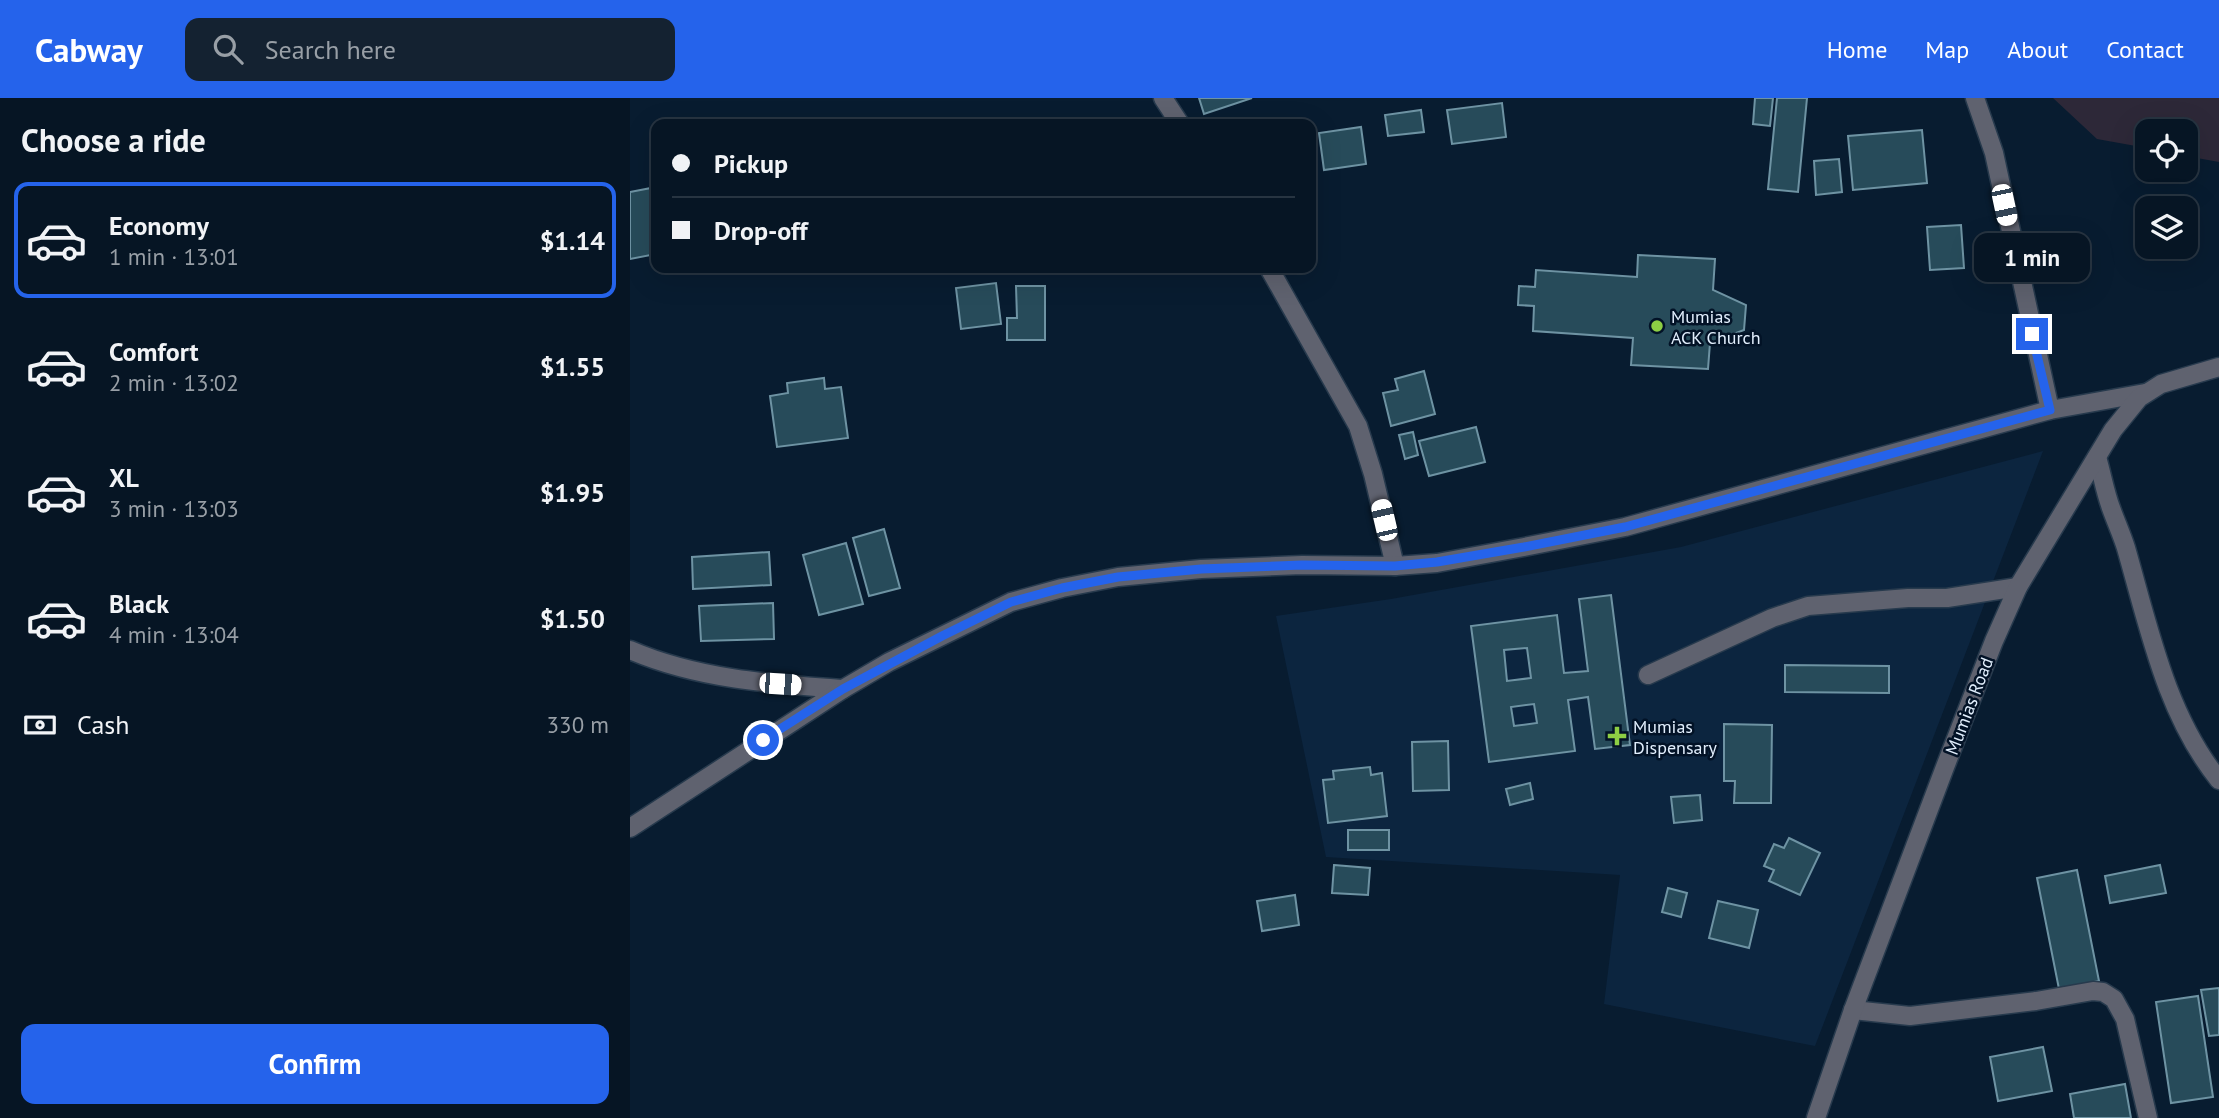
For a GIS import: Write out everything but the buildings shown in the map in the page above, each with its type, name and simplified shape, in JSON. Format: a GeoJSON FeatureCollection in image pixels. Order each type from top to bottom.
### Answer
{"type":"FeatureCollection","features":[{"type":"Feature","properties":{"kind":"street"},"geometry":{"type":"LineString","coordinates":[[1163,98],[1177,119]]}},
{"type":"Feature","properties":{"kind":"street"},"geometry":{"type":"LineString","coordinates":[[1975,98],[1993,153],[2050,410]]}},
{"type":"Feature","properties":{"kind":"street"},"geometry":{"type":"LineString","coordinates":[[1272,273],[1359,426],[1395,566]]}},
{"type":"Feature","properties":{"kind":"street","name":"Mumias Road"},"geometry":{"type":"LineString","coordinates":[[1816,1118],[1853,1010],[1955,741],[2018,587],[2097,457],[2125,415],[2145,393],[2161,384],[2219,367]]}},
{"type":"Feature","properties":{"kind":"street"},"geometry":{"type":"LineString","coordinates":[[630,828],[843,689],[889,662],[1011,602],[1118,577],[1201,569],[1302,565],[1395,566],[1437,562],[1625,527],[2050,410],[2145,393]]}},
{"type":"Feature","properties":{"kind":"street"},"geometry":{"type":"LineString","coordinates":[[2097,457],[2159,659],[2182,722],[2219,780]]}},
{"type":"Feature","properties":{"kind":"street"},"geometry":{"type":"LineString","coordinates":[[1648,675],[1772,618],[1808,606],[1967,596],[2018,587]]}},
{"type":"Feature","properties":{"kind":"street"},"geometry":{"type":"LineString","coordinates":[[630,650],[653,660],[758,683],[843,689]]}},
{"type":"Feature","properties":{"kind":"street"},"geometry":{"type":"LineString","coordinates":[[1853,1010],[1910,1016],[2036,1001],[2093,990],[2103,992],[2114,999],[2124,1019],[2148,1118]]}},
{"type":"Feature","properties":{"kind":"shaded area"},"geometry":{"type":"Polygon","coordinates":[[[2053,98],[2219,98],[2219,162],[2198,158],[2198,119],[2135,119],[2135,146],[2097,139],[2053,98]]]}},
{"type":"Feature","properties":{"kind":"shaded area","name":"Mumias Dispensary"},"geometry":{"type":"Polygon","coordinates":[[[2043,451],[1815,1046],[1604,1004],[1620,875],[1326,857],[1276,616],[1391,599],[1681,547],[2043,451]]]}},
{"type":"Feature","properties":{"kind":"place","name":"Mumias ACK Church"},"geometry":{"type":"Point","coordinates":[1657,326]}},
{"type":"Feature","properties":{"kind":"place","name":"Mumias Dispensary"},"geometry":{"type":"Point","coordinates":[1617,736]}},
{"type":"Feature","properties":{"kind":"route"},"geometry":{"type":"LineString","coordinates":[[763,740],[889,662],[1011,602],[1062,588],[1118,577],[1201,569],[1302,565],[1395,566],[1437,562],[1524,547],[1625,527],[2050,410],[2032,334]]}}]}
